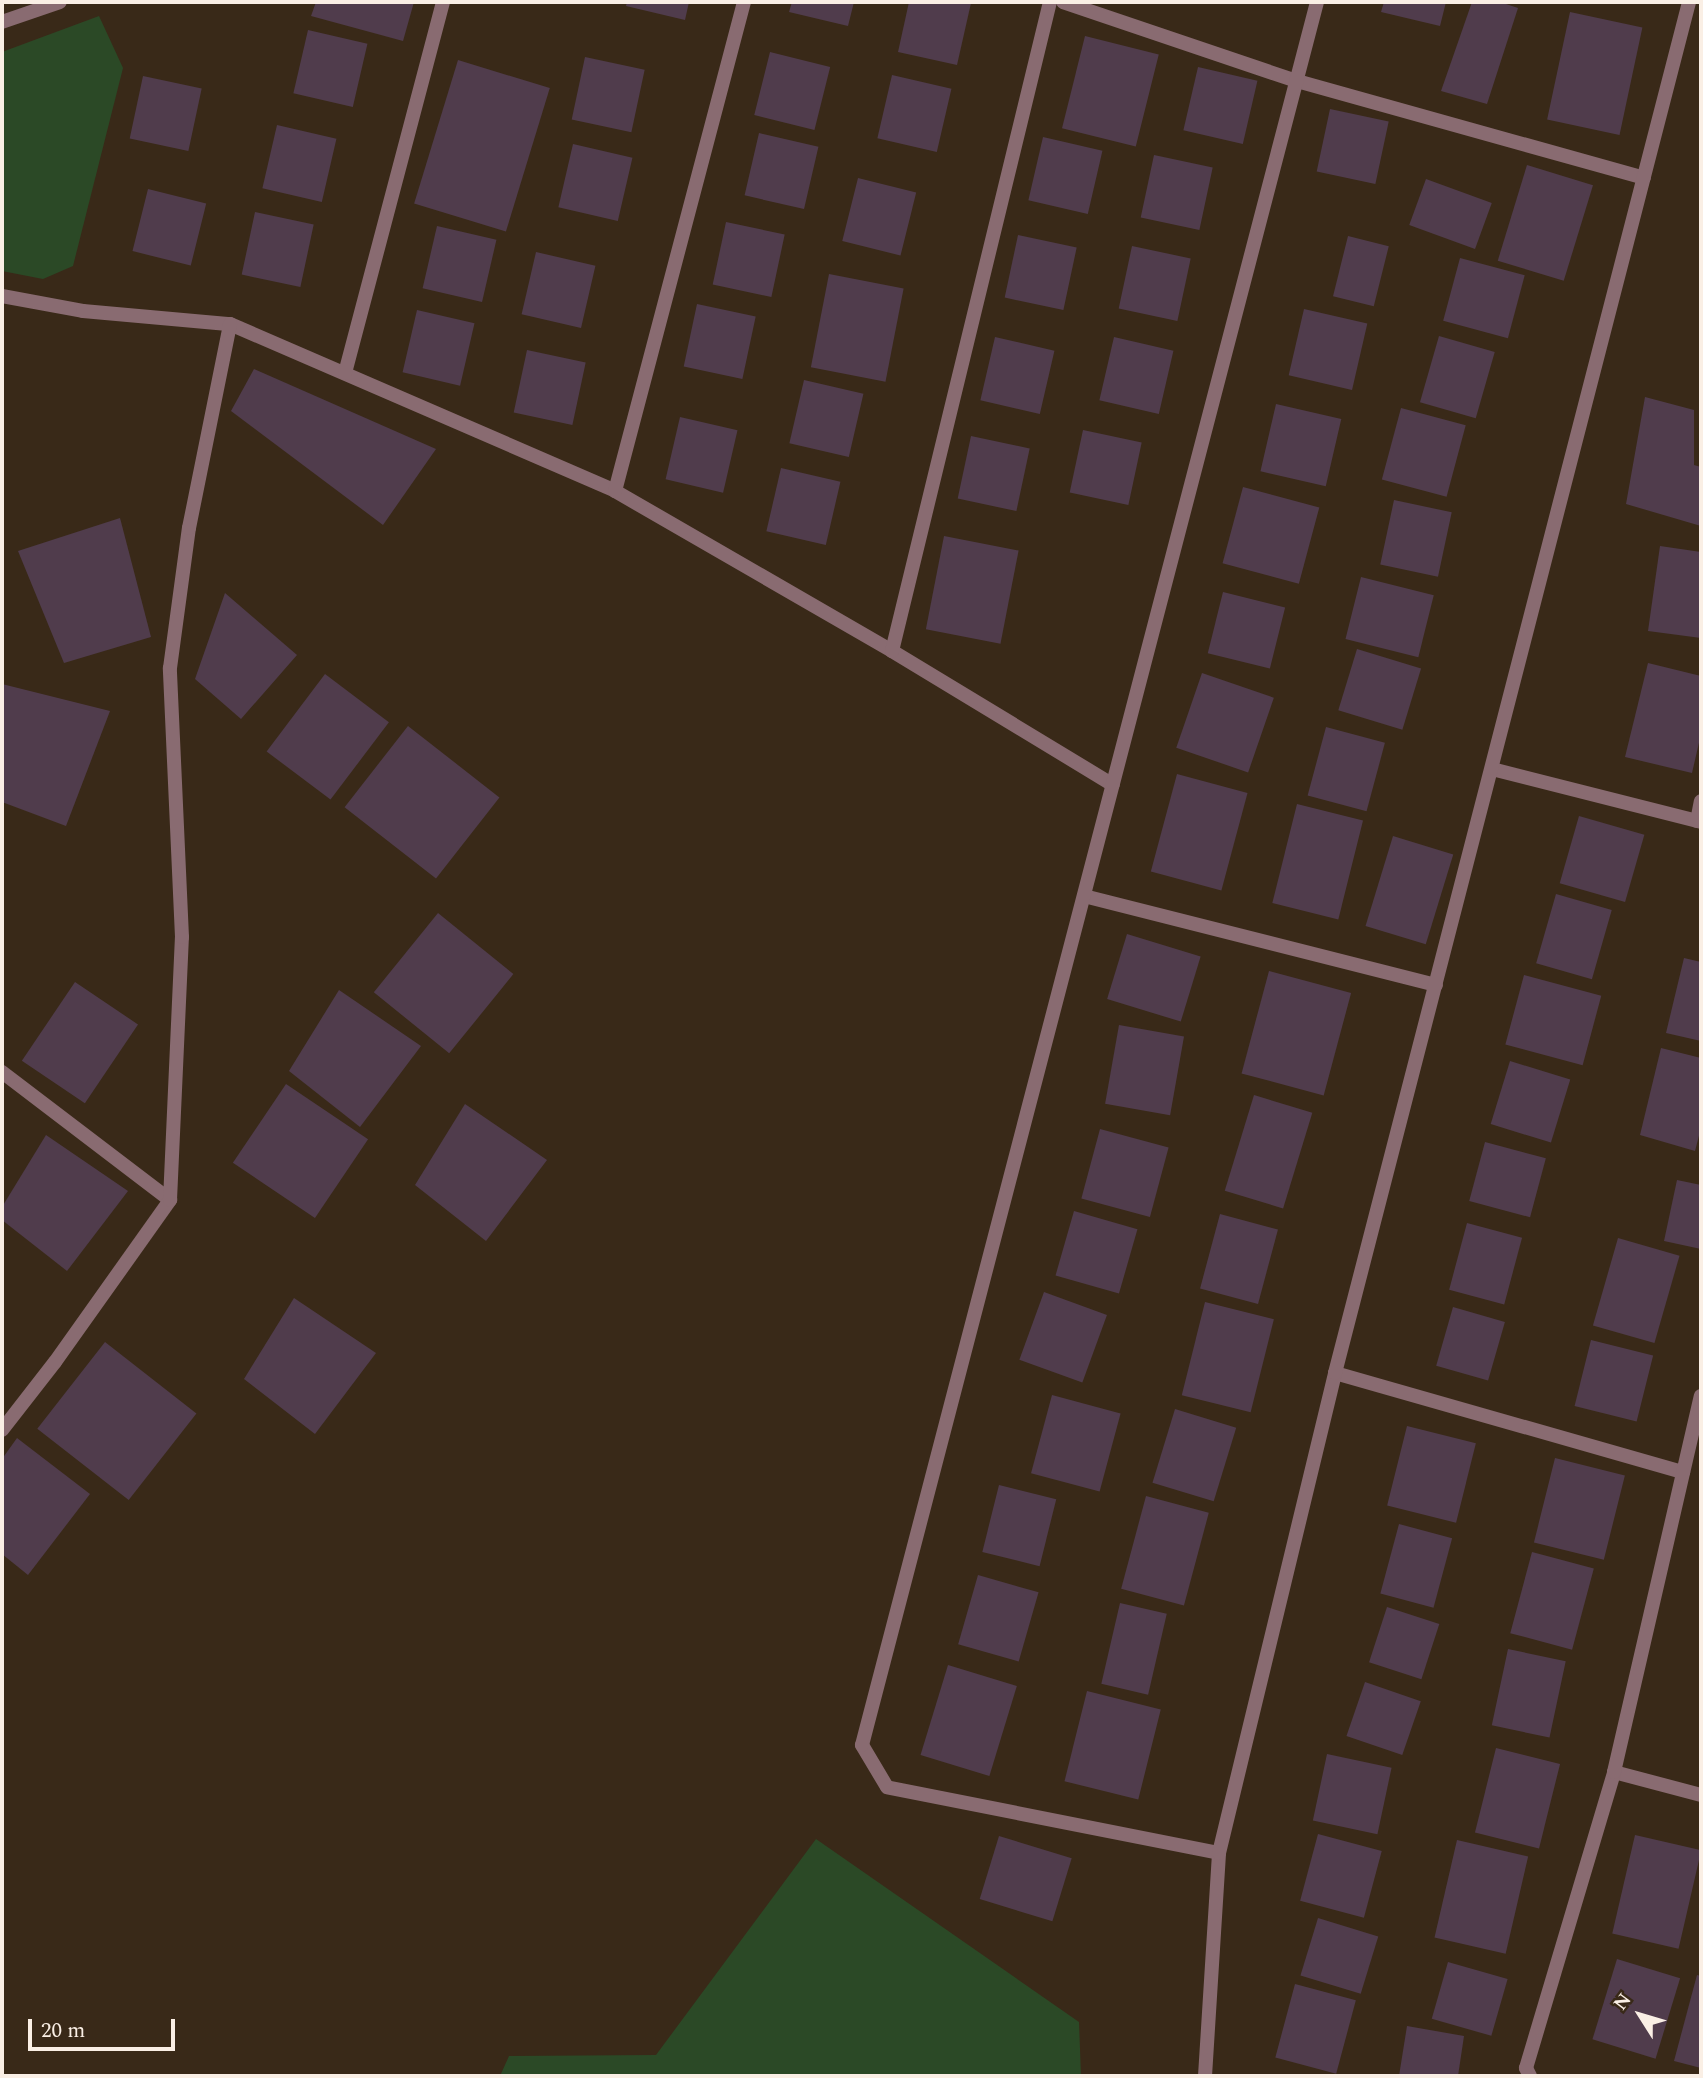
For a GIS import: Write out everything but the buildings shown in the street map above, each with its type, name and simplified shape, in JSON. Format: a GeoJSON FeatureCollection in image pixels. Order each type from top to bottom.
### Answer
{"type":"FeatureCollection","features":[{"type":"Feature","properties":{"kind":"street"},"geometry":{"type":"LineString","coordinates":[[2,22],[60,2]]}},
{"type":"Feature","properties":{"kind":"street"},"geometry":{"type":"LineString","coordinates":[[345,373],[443,2]]}},
{"type":"Feature","properties":{"kind":"street"},"geometry":{"type":"LineString","coordinates":[[615,491],[744,2]]}},
{"type":"Feature","properties":{"kind":"street"},"geometry":{"type":"LineString","coordinates":[[892,651],[1049,2]]}},
{"type":"Feature","properties":{"kind":"street"},"geometry":{"type":"LineString","coordinates":[[1063,2],[1297,81],[1644,178]]}},
{"type":"Feature","properties":{"kind":"street"},"geometry":{"type":"LineString","coordinates":[[1219,1853],[887,1787],[862,1745],[1317,2]]}},
{"type":"Feature","properties":{"kind":"street"},"geometry":{"type":"LineString","coordinates":[[1205,2076],[1219,1853],[1335,1373],[1689,2]]}},
{"type":"Feature","properties":{"kind":"street"},"geometry":{"type":"LineString","coordinates":[[2,296],[83,311],[230,324],[615,491],[892,651],[1113,785]]}},
{"type":"Feature","properties":{"kind":"street"},"geometry":{"type":"LineString","coordinates":[[2,1430],[55,1362],[170,1200],[182,937],[170,668],[189,528],[230,324]]}},
{"type":"Feature","properties":{"kind":"street"},"geometry":{"type":"LineString","coordinates":[[1492,769],[1699,822],[1701,801]]}},
{"type":"Feature","properties":{"kind":"street"},"geometry":{"type":"LineString","coordinates":[[1084,896],[1436,985]]}},
{"type":"Feature","properties":{"kind":"street"},"geometry":{"type":"LineString","coordinates":[[2,1072],[170,1200]]}},
{"type":"Feature","properties":{"kind":"street"},"geometry":{"type":"LineString","coordinates":[[1335,1373],[1683,1472]]}},
{"type":"Feature","properties":{"kind":"street"},"geometry":{"type":"LineString","coordinates":[[1530,2076],[1526,2068],[1614,1772],[1701,1396]]}},
{"type":"Feature","properties":{"kind":"street"},"geometry":{"type":"LineString","coordinates":[[1614,1772],[1701,1795]]}},
{"type":"Feature","properties":{"kind":"green space"},"geometry":{"type":"Polygon","coordinates":[[[99,16],[123,68],[73,266],[43,279],[2,271],[2,52],[99,16]]]}},
{"type":"Feature","properties":{"kind":"green space"},"geometry":{"type":"Polygon","coordinates":[[[816,1839],[1079,2022],[1081,2076],[500,2076],[509,2056],[656,2055],[816,1839]]]}}]}
